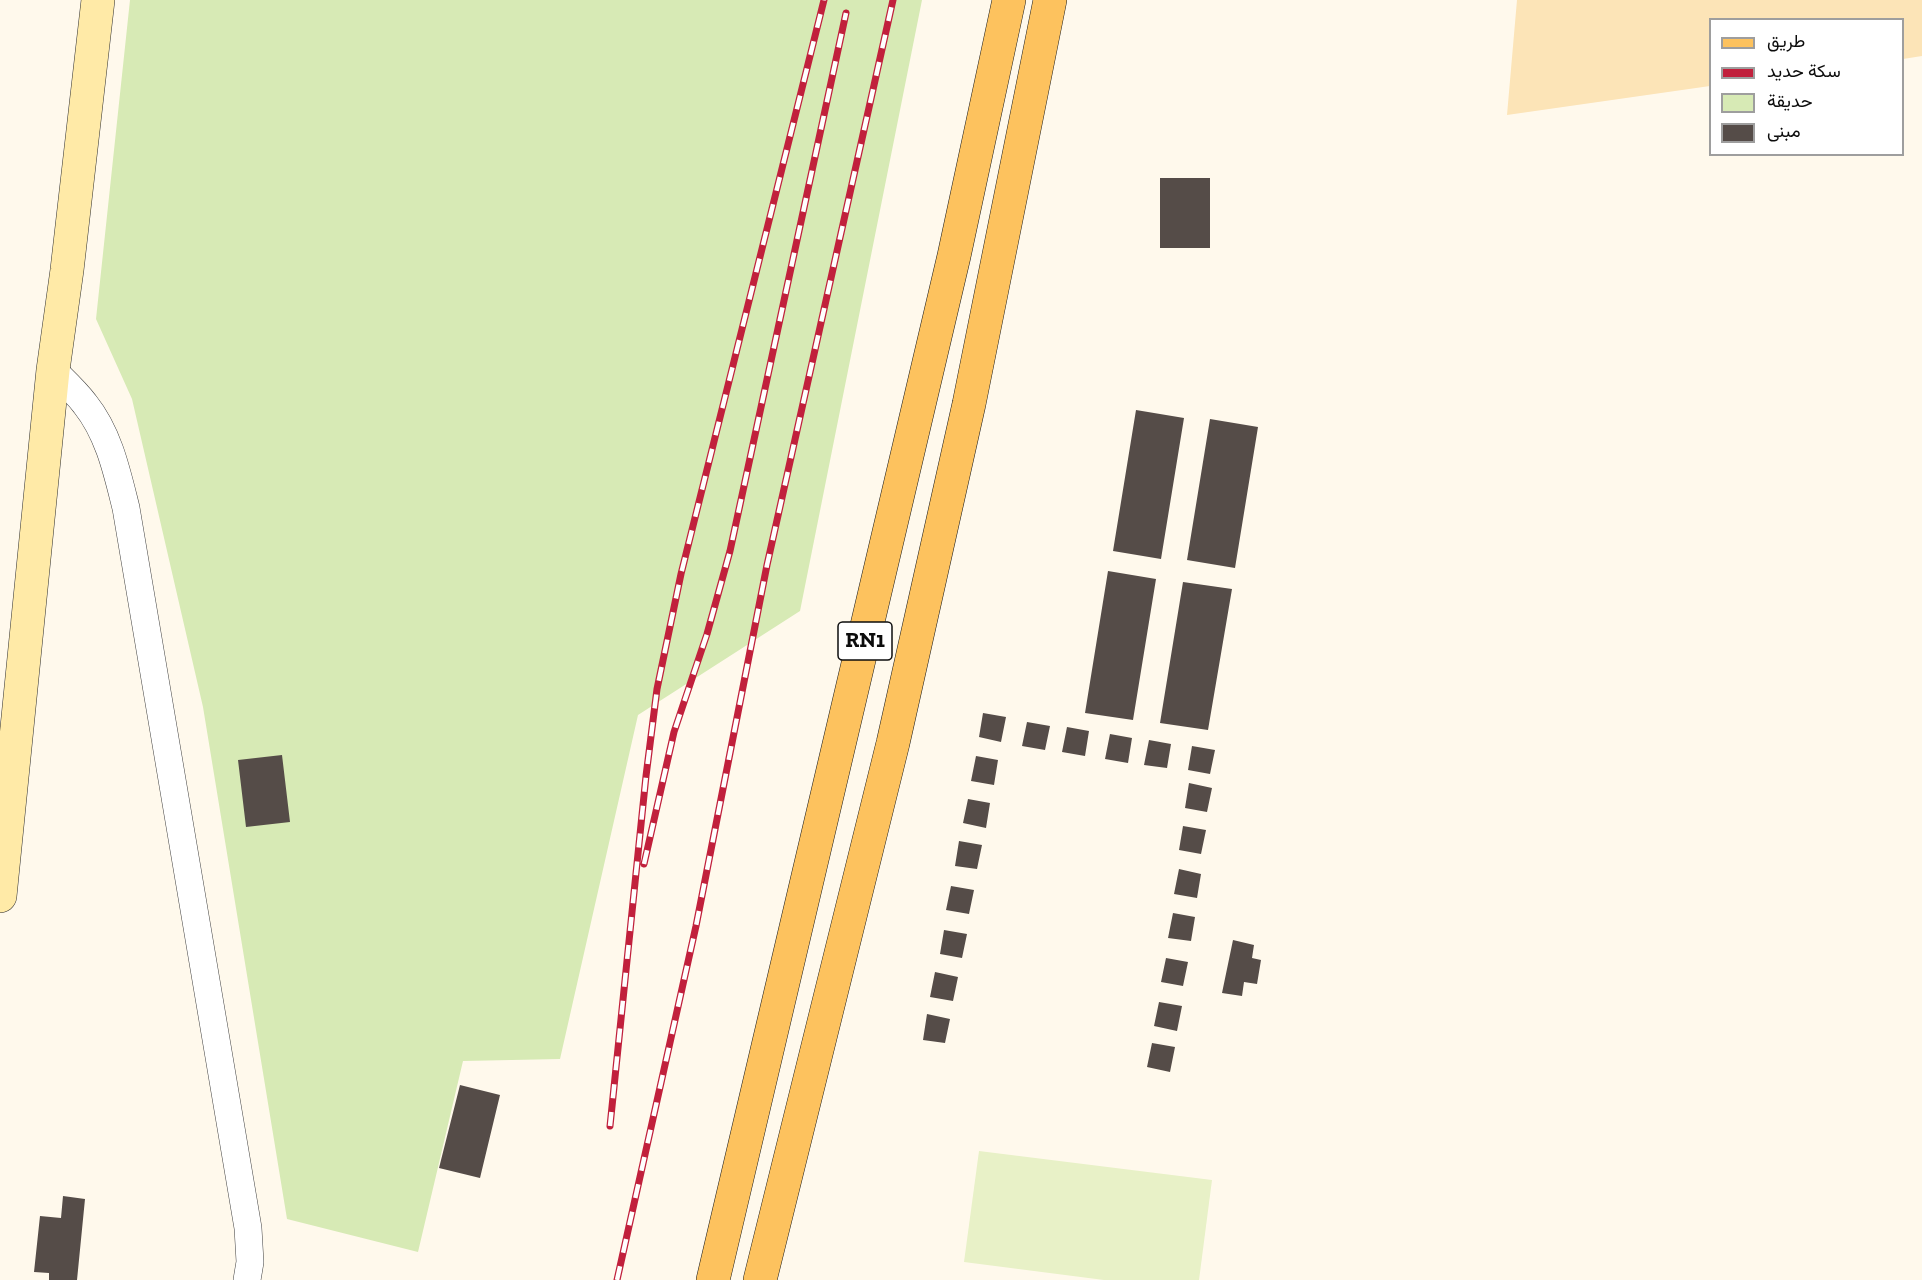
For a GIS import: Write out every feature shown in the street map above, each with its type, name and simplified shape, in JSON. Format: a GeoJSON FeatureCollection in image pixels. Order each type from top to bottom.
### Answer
{"type":"FeatureCollection","features":[{"type":"Feature","properties":{"kind":"main road","name":"RN1"},"geometry":{"type":"LineString","coordinates":[[713,1280],[943,302],[1009,0]]}},
{"type":"Feature","properties":{"kind":"main road","name":"RN1"},"geometry":{"type":"LineString","coordinates":[[760,1280],[893,743],[969,404],[1050,0]]}},
{"type":"Feature","properties":{"kind":"street"},"geometry":{"type":"LineString","coordinates":[[0,896],[53,370],[67,270],[98,0]]}},
{"type":"Feature","properties":{"kind":"street"},"geometry":{"type":"LineString","coordinates":[[53,370],[86,405],[104,435],[117,470],[126,508],[248,1228],[250,1262],[247,1280]]}},
{"type":"Feature","properties":{"kind":"green space"},"geometry":{"type":"Polygon","coordinates":[[[130,0],[922,0],[800,611],[638,715],[560,1059],[463,1061],[418,1252],[287,1219],[203,707],[132,399],[96,319],[130,0]]]}},
{"type":"Feature","properties":{"kind":"green space"},"geometry":{"type":"Polygon","coordinates":[[[979,1151],[1212,1180],[1199,1280],[1104,1280],[964,1262],[979,1151]]]}},
{"type":"Feature","properties":{"kind":"sand"},"geometry":{"type":"Polygon","coordinates":[[[1517,0],[1922,0],[1922,56],[1904,59],[1904,18],[1709,18],[1709,86],[1507,115],[1517,0]]]}},
{"type":"Feature","properties":{"kind":"building"},"geometry":{"type":"Polygon","coordinates":[[[1160,178],[1210,178],[1210,248],[1160,248],[1160,178]]]}},
{"type":"Feature","properties":{"kind":"building"},"geometry":{"type":"Polygon","coordinates":[[[1136,410],[1184,418],[1161,559],[1113,551],[1136,410]]]}},
{"type":"Feature","properties":{"kind":"building"},"geometry":{"type":"Polygon","coordinates":[[[1210,419],[1258,427],[1235,568],[1187,560],[1210,419]]]}},
{"type":"Feature","properties":{"kind":"building"},"geometry":{"type":"Polygon","coordinates":[[[1108,571],[1156,579],[1133,720],[1085,713],[1108,571]]]}},
{"type":"Feature","properties":{"kind":"building"},"geometry":{"type":"Polygon","coordinates":[[[1183,582],[1232,589],[1208,730],[1160,723],[1183,582]]]}},
{"type":"Feature","properties":{"kind":"building"},"geometry":{"type":"Polygon","coordinates":[[[983,713],[1006,717],[1001,742],[979,737],[983,713]]]}},
{"type":"Feature","properties":{"kind":"building"},"geometry":{"type":"Polygon","coordinates":[[[1027,722],[1050,726],[1045,750],[1022,746],[1027,722]]]}},
{"type":"Feature","properties":{"kind":"building"},"geometry":{"type":"Polygon","coordinates":[[[1067,727],[1089,731],[1085,756],[1062,752],[1067,727]]]}},
{"type":"Feature","properties":{"kind":"building"},"geometry":{"type":"Polygon","coordinates":[[[1110,734],[1132,738],[1128,763],[1105,759],[1110,734]]]}},
{"type":"Feature","properties":{"kind":"building"},"geometry":{"type":"Polygon","coordinates":[[[1149,740],[1171,744],[1167,768],[1144,765],[1149,740]]]}},
{"type":"Feature","properties":{"kind":"building"},"geometry":{"type":"Polygon","coordinates":[[[1192,746],[1215,750],[1210,774],[1188,770],[1192,746]]]}},
{"type":"Feature","properties":{"kind":"building"},"geometry":{"type":"Polygon","coordinates":[[[282,755],[290,822],[246,827],[238,760],[282,755]]]}},
{"type":"Feature","properties":{"kind":"building"},"geometry":{"type":"Polygon","coordinates":[[[976,756],[998,760],[994,785],[971,781],[976,756]]]}},
{"type":"Feature","properties":{"kind":"building"},"geometry":{"type":"Polygon","coordinates":[[[1189,783],[1212,788],[1207,812],[1185,808],[1189,783]]]}},
{"type":"Feature","properties":{"kind":"building"},"geometry":{"type":"Polygon","coordinates":[[[968,799],[990,803],[986,828],[963,823],[968,799]]]}},
{"type":"Feature","properties":{"kind":"building"},"geometry":{"type":"Polygon","coordinates":[[[1183,826],[1206,830],[1201,854],[1179,850],[1183,826]]]}},
{"type":"Feature","properties":{"kind":"building"},"geometry":{"type":"Polygon","coordinates":[[[959,841],[982,845],[977,869],[955,866],[959,841]]]}},
{"type":"Feature","properties":{"kind":"building"},"geometry":{"type":"Polygon","coordinates":[[[1179,869],[1201,874],[1197,898],[1174,894],[1179,869]]]}},
{"type":"Feature","properties":{"kind":"building"},"geometry":{"type":"Polygon","coordinates":[[[951,886],[974,890],[969,914],[946,910],[951,886]]]}},
{"type":"Feature","properties":{"kind":"building"},"geometry":{"type":"Polygon","coordinates":[[[1173,913],[1195,917],[1191,941],[1168,938],[1173,913]]]}},
{"type":"Feature","properties":{"kind":"building"},"geometry":{"type":"Polygon","coordinates":[[[944,930],[967,934],[962,958],[940,954],[944,930]]]}},
{"type":"Feature","properties":{"kind":"building"},"geometry":{"type":"Polygon","coordinates":[[[1233,940],[1254,945],[1252,958],[1261,960],[1257,984],[1244,982],[1242,996],[1222,993],[1233,940]]]}},
{"type":"Feature","properties":{"kind":"building"},"geometry":{"type":"Polygon","coordinates":[[[1166,958],[1188,962],[1183,986],[1161,982],[1166,958]]]}},
{"type":"Feature","properties":{"kind":"building"},"geometry":{"type":"Polygon","coordinates":[[[935,972],[958,977],[953,1001],[930,997],[935,972]]]}},
{"type":"Feature","properties":{"kind":"building"},"geometry":{"type":"Polygon","coordinates":[[[1159,1002],[1182,1006],[1177,1031],[1154,1026],[1159,1002]]]}},
{"type":"Feature","properties":{"kind":"building"},"geometry":{"type":"Polygon","coordinates":[[[927,1014],[950,1019],[945,1043],[923,1040],[927,1014]]]}},
{"type":"Feature","properties":{"kind":"building"},"geometry":{"type":"Polygon","coordinates":[[[1152,1043],[1175,1047],[1170,1072],[1147,1067],[1152,1043]]]}},
{"type":"Feature","properties":{"kind":"building"},"geometry":{"type":"Polygon","coordinates":[[[460,1085],[500,1095],[480,1178],[439,1168],[460,1085]]]}},
{"type":"Feature","properties":{"kind":"building"},"geometry":{"type":"Polygon","coordinates":[[[63,1196],[85,1199],[77,1280],[49,1280],[49,1273],[34,1272],[40,1216],[61,1218],[63,1196]]]}},
{"type":"Feature","properties":{"kind":"railway"},"geometry":{"type":"LineString","coordinates":[[610,1126],[657,689],[681,574],[824,0]]}},
{"type":"Feature","properties":{"kind":"railway"},"geometry":{"type":"LineString","coordinates":[[617,1280],[696,926],[767,565],[893,0]]}},
{"type":"Feature","properties":{"kind":"railway"},"geometry":{"type":"LineString","coordinates":[[644,864],[674,732],[707,634],[730,551],[846,13]]}}]}
